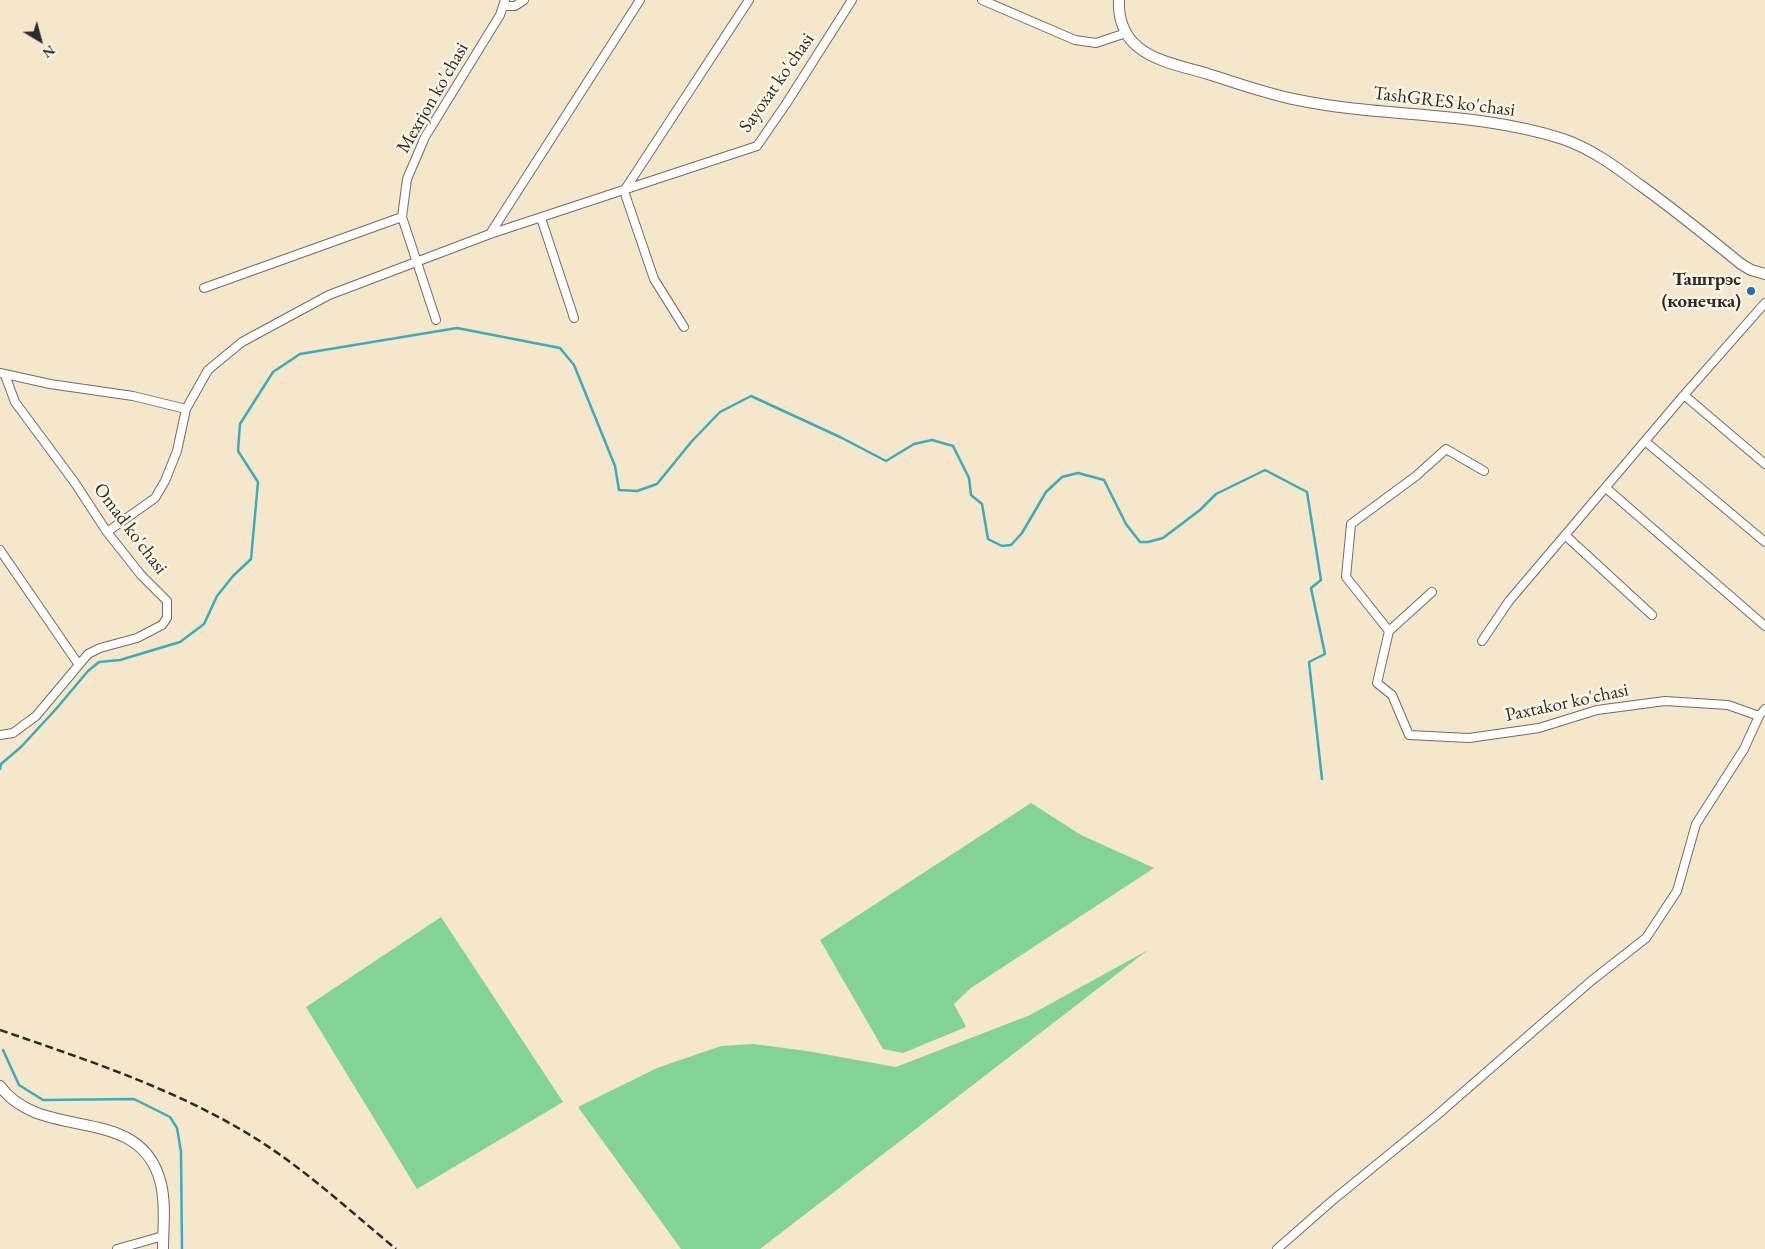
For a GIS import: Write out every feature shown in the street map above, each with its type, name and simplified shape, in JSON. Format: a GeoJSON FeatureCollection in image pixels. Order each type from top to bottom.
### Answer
{"type":"FeatureCollection","features":[{"type":"Feature","properties":{"kind":"main road","name":"TashGRES ko'chasi"},"geometry":{"type":"LineString","coordinates":[[1119,0],[1120,19],[1126,33],[1136,46],[1155,57],[1245,86],[1298,100],[1476,121],[1511,127],[1563,139],[1580,146],[1611,163],[1671,207],[1741,264],[1751,270],[1765,274]]}},
{"type":"Feature","properties":{"kind":"main road"},"geometry":{"type":"LineString","coordinates":[[0,1086],[16,1103],[35,1113],[110,1130],[130,1139],[139,1146],[153,1163],[161,1185],[163,1195],[164,1249]]}},
{"type":"Feature","properties":{"kind":"street"},"geometry":{"type":"LineString","coordinates":[[504,3],[515,6],[524,0]]}},
{"type":"Feature","properties":{"kind":"street"},"geometry":{"type":"LineString","coordinates":[[490,234],[640,0]]}},
{"type":"Feature","properties":{"kind":"street"},"geometry":{"type":"LineString","coordinates":[[684,327],[654,279],[624,191],[749,0]]}},
{"type":"Feature","properties":{"kind":"street","name":"Sayoxat ko'chasi"},"geometry":{"type":"LineString","coordinates":[[107,532],[155,498],[165,481],[177,451],[186,409],[208,370],[242,342],[329,296],[490,234],[757,146],[852,0]]}},
{"type":"Feature","properties":{"kind":"street"},"geometry":{"type":"LineString","coordinates":[[982,0],[1075,40],[1096,43],[1126,33]]}},
{"type":"Feature","properties":{"kind":"street","name":"Mexrjon ko'chasi"},"geometry":{"type":"LineString","coordinates":[[436,320],[402,217],[407,179],[425,137],[500,15],[504,3]]}},
{"type":"Feature","properties":{"kind":"street"},"geometry":{"type":"LineString","coordinates":[[204,288],[402,217]]}},
{"type":"Feature","properties":{"kind":"street"},"geometry":{"type":"LineString","coordinates":[[542,218],[574,318]]}},
{"type":"Feature","properties":{"kind":"street"},"geometry":{"type":"LineString","coordinates":[[1482,641],[1509,601],[1565,534],[1646,442],[1684,395],[1764,306]]}},
{"type":"Feature","properties":{"kind":"street","name":"Omad ko'chasi"},"geometry":{"type":"LineString","coordinates":[[3,374],[50,384],[134,396],[186,409]]}},
{"type":"Feature","properties":{"kind":"street","name":"Omad ko'chasi"},"geometry":{"type":"LineString","coordinates":[[0,735],[13,733],[36,716],[88,654],[100,648],[137,638],[162,625],[167,618],[168,601],[141,575],[107,532],[75,483],[14,402],[3,374]]}},
{"type":"Feature","properties":{"kind":"street"},"geometry":{"type":"LineString","coordinates":[[1684,395],[1765,464]]}},
{"type":"Feature","properties":{"kind":"street"},"geometry":{"type":"LineString","coordinates":[[1646,442],[1765,542]]}},
{"type":"Feature","properties":{"kind":"street"},"geometry":{"type":"LineString","coordinates":[[1432,592],[1389,631],[1346,577],[1351,524],[1416,476],[1446,449],[1484,472]]}},
{"type":"Feature","properties":{"kind":"street"},"geometry":{"type":"LineString","coordinates":[[1606,488],[1765,626]]}},
{"type":"Feature","properties":{"kind":"street"},"geometry":{"type":"LineString","coordinates":[[1565,534],[1652,615]]}},
{"type":"Feature","properties":{"kind":"street"},"geometry":{"type":"LineString","coordinates":[[0,550],[79,665]]}},
{"type":"Feature","properties":{"kind":"street","name":"Paxtakor ko'chasi"},"geometry":{"type":"LineString","coordinates":[[1389,631],[1377,684],[1392,695],[1409,735],[1469,738],[1539,728],[1597,710],[1665,701],[1728,705],[1759,716]]}},
{"type":"Feature","properties":{"kind":"street"},"geometry":{"type":"LineString","coordinates":[[1277,1249],[1333,1200],[1436,1116],[1591,981],[1646,938],[1677,891],[1696,824],[1744,749],[1759,716],[1765,709]]}},
{"type":"Feature","properties":{"kind":"street"},"geometry":{"type":"LineString","coordinates":[[117,1249],[163,1236]]}},
{"type":"Feature","properties":{"kind":"green space"},"geometry":{"type":"Polygon","coordinates":[[[1031,803],[1081,835],[1154,868],[971,988],[954,1004],[966,1027],[903,1053],[883,1049],[820,940],[1031,803]]]}},
{"type":"Feature","properties":{"kind":"green space"},"geometry":{"type":"Polygon","coordinates":[[[441,917],[563,1102],[417,1189],[306,1007],[441,917]]]}},
{"type":"Feature","properties":{"kind":"green space"},"geometry":{"type":"Polygon","coordinates":[[[1148,950],[760,1249],[681,1249],[578,1107],[657,1068],[721,1046],[754,1044],[807,1051],[896,1067],[1030,1015],[1148,950]]]}},
{"type":"Feature","properties":{"kind":"waterway"},"geometry":{"type":"LineString","coordinates":[[0,769],[1,764],[21,747],[88,671],[99,662],[120,660],[180,642],[204,624],[217,596],[233,576],[251,559],[258,482],[238,451],[240,424],[273,372],[300,354],[457,328],[560,348],[574,365],[615,466],[619,490],[637,491],[657,484],[692,441],[720,412],[751,396],[840,437],[886,461],[914,444],[932,440],[953,446],[969,478],[971,495],[982,504],[988,539],[1002,546],[1011,545],[1022,533],[1046,492],[1062,477],[1078,473],[1104,480],[1126,524],[1140,542],[1148,542],[1163,538],[1200,510],[1216,494],[1265,470],[1307,492],[1321,580],[1311,588],[1325,654],[1309,662],[1322,779]]}},
{"type":"Feature","properties":{"kind":"waterway"},"geometry":{"type":"LineString","coordinates":[[3,1050],[19,1085],[43,1100],[134,1099],[170,1117],[177,1128],[181,1152],[182,1249]]}},
{"type":"Feature","properties":{"kind":"railway"},"geometry":{"type":"LineString","coordinates":[[0,1030],[163,1090],[225,1121],[274,1150],[327,1191],[396,1249]]}},
{"type":"Feature","properties":{"kind":"place","name":"Ташгрэс (конечка)"},"geometry":{"type":"Point","coordinates":[1751,291]}}]}
